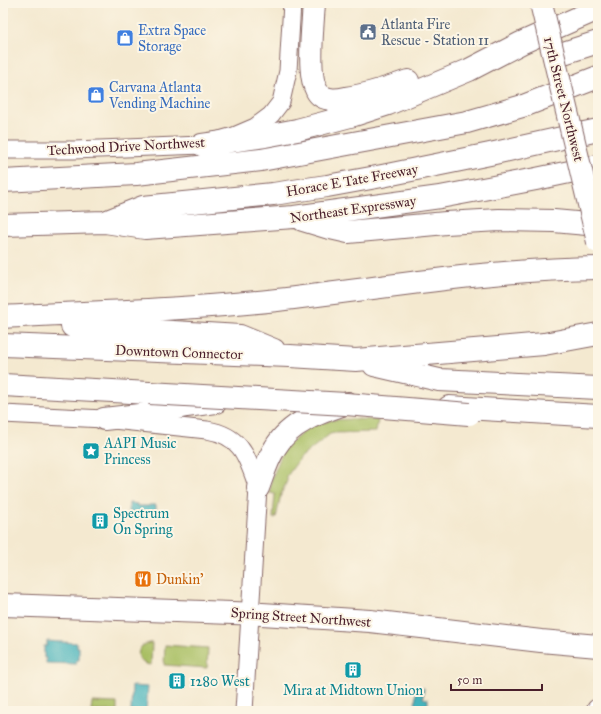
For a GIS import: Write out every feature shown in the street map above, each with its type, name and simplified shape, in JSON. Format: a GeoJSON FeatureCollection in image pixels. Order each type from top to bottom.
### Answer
{"type":"FeatureCollection","features":[{"type":"Feature","properties":{"kind":"main road"},"geometry":{"type":"LineString","coordinates":[[314,3],[311,61],[312,77],[316,90],[322,97],[331,100],[366,95],[466,60],[521,43]]}},
{"type":"Feature","properties":{"kind":"main road","name":"17th Street Northwest"},"geometry":{"type":"LineString","coordinates":[[541,3],[598,178]]}},
{"type":"Feature","properties":{"kind":"main road","name":"17th Street Northwest"},"geometry":{"type":"LineString","coordinates":[[554,3],[559,55],[598,242]]}},
{"type":"Feature","properties":{"kind":"main road"},"geometry":{"type":"LineString","coordinates":[[202,145],[297,130],[354,115],[388,104],[469,70],[521,43],[598,10]]}},
{"type":"Feature","properties":{"kind":"main road"},"geometry":{"type":"LineString","coordinates":[[559,55],[598,42]]}},
{"type":"Feature","properties":{"kind":"main road"},"geometry":{"type":"LineString","coordinates":[[3,181],[136,174],[261,160],[467,122],[526,105],[598,77]]}},
{"type":"Feature","properties":{"kind":"main road","name":"Horace E Tate Freeway"},"geometry":{"type":"LineString","coordinates":[[105,222],[143,207],[273,194],[327,186],[490,154],[598,130]]}},
{"type":"Feature","properties":{"kind":"main road"},"geometry":{"type":"LineString","coordinates":[[202,145],[323,141],[402,134]]}},
{"type":"Feature","properties":{"kind":"main road","name":"Northeast Expressway"},"geometry":{"type":"LineString","coordinates":[[105,222],[145,228],[294,217],[440,197],[536,180],[598,166]]}},
{"type":"Feature","properties":{"kind":"main road"},"geometry":{"type":"LineString","coordinates":[[294,217],[348,232],[446,223],[499,220],[554,221],[598,225]]}},
{"type":"Feature","properties":{"kind":"main road"},"geometry":{"type":"LineString","coordinates":[[3,225],[105,222]]}},
{"type":"Feature","properties":{"kind":"main road"},"geometry":{"type":"LineString","coordinates":[[3,317],[196,307],[275,300],[512,272],[568,268],[598,268]]}},
{"type":"Feature","properties":{"kind":"main road"},"geometry":{"type":"LineString","coordinates":[[3,322],[15,324],[99,327],[240,336],[290,356]]}},
{"type":"Feature","properties":{"kind":"main road"},"geometry":{"type":"LineString","coordinates":[[356,360],[544,344],[598,334]]}},
{"type":"Feature","properties":{"kind":"main road","name":"Downtown Connector"},"geometry":{"type":"LineString","coordinates":[[3,345],[356,360]]}},
{"type":"Feature","properties":{"kind":"main road"},"geometry":{"type":"LineString","coordinates":[[356,360],[438,380],[598,388]]}},
{"type":"Feature","properties":{"kind":"main road"},"geometry":{"type":"LineString","coordinates":[[3,385],[346,404],[598,422]]}},
{"type":"Feature","properties":{"kind":"main road"},"geometry":{"type":"LineString","coordinates":[[104,419],[148,414],[186,406],[269,398],[353,401],[598,416]]}},
{"type":"Feature","properties":{"kind":"main road"},"geometry":{"type":"LineString","coordinates":[[258,488],[275,447],[297,424],[324,411],[353,401]]}},
{"type":"Feature","properties":{"kind":"main road","name":"Spring Street Northwest"},"geometry":{"type":"LineString","coordinates":[[3,605],[250,613],[379,622],[541,641],[598,646]]}},
{"type":"Feature","properties":{"kind":"street","name":"Techwood Drive Northwest"},"geometry":{"type":"LineString","coordinates":[[3,150],[82,150],[202,145],[234,136],[255,127],[271,115],[281,102],[288,71],[292,3]]}},
{"type":"Feature","properties":{"kind":"street"},"geometry":{"type":"LineString","coordinates":[[3,414],[104,419],[216,431],[230,438],[242,449],[258,488],[244,711]]}},
{"type":"Feature","properties":{"kind":"green space"},"geometry":{"type":"Polygon","coordinates":[[[332,420],[378,420],[376,432],[330,434],[300,458],[287,476],[287,481],[281,494],[276,518],[273,518],[275,494],[270,493],[271,480],[284,449],[309,427],[332,420]]]}},
{"type":"Feature","properties":{"kind":"green space"},"geometry":{"type":"Polygon","coordinates":[[[149,643],[152,643],[151,665],[142,662],[138,655],[141,648],[149,643]]]}},
{"type":"Feature","properties":{"kind":"green space"},"geometry":{"type":"Polygon","coordinates":[[[165,645],[208,648],[207,668],[164,665],[165,645]]]}},
{"type":"Feature","properties":{"kind":"green space"},"geometry":{"type":"Polygon","coordinates":[[[92,702],[117,703],[117,711],[91,711],[92,702]]]}},
{"type":"Feature","properties":{"kind":"water"},"geometry":{"type":"Polygon","coordinates":[[[129,503],[137,504],[137,506],[156,505],[156,514],[129,512],[129,503]]]}},
{"type":"Feature","properties":{"kind":"water"},"geometry":{"type":"Polygon","coordinates":[[[47,641],[77,643],[77,647],[79,647],[79,660],[76,660],[76,664],[46,663],[46,658],[44,658],[44,646],[47,646],[47,641]]]}},
{"type":"Feature","properties":{"kind":"water"},"geometry":{"type":"Polygon","coordinates":[[[132,686],[148,687],[146,711],[131,711],[132,686]]]}},
{"type":"Feature","properties":{"kind":"water"},"geometry":{"type":"Polygon","coordinates":[[[416,688],[424,688],[423,698],[428,699],[428,705],[423,705],[423,711],[415,711],[416,688]]]}},
{"type":"Feature","properties":{"kind":"place","name":"Atlanta Fire Rescue - Station 11"},"geometry":{"type":"Point","coordinates":[368,32]}},
{"type":"Feature","properties":{"kind":"place","name":"Extra Space Storage"},"geometry":{"type":"Point","coordinates":[125,38]}},
{"type":"Feature","properties":{"kind":"place","name":"Carvana Atlanta Vending Machine"},"geometry":{"type":"Point","coordinates":[96,95]}},
{"type":"Feature","properties":{"kind":"place","name":"AAPI Music Princess"},"geometry":{"type":"Point","coordinates":[91,451]}},
{"type":"Feature","properties":{"kind":"place","name":"Spectrum On Spring"},"geometry":{"type":"Point","coordinates":[100,521]}},
{"type":"Feature","properties":{"kind":"place","name":"Dunkin'"},"geometry":{"type":"Point","coordinates":[143,579]}},
{"type":"Feature","properties":{"kind":"place","name":"Mira at Midtown Union"},"geometry":{"type":"Point","coordinates":[353,670]}},
{"type":"Feature","properties":{"kind":"place","name":"1280 West"},"geometry":{"type":"Point","coordinates":[177,681]}}]}
